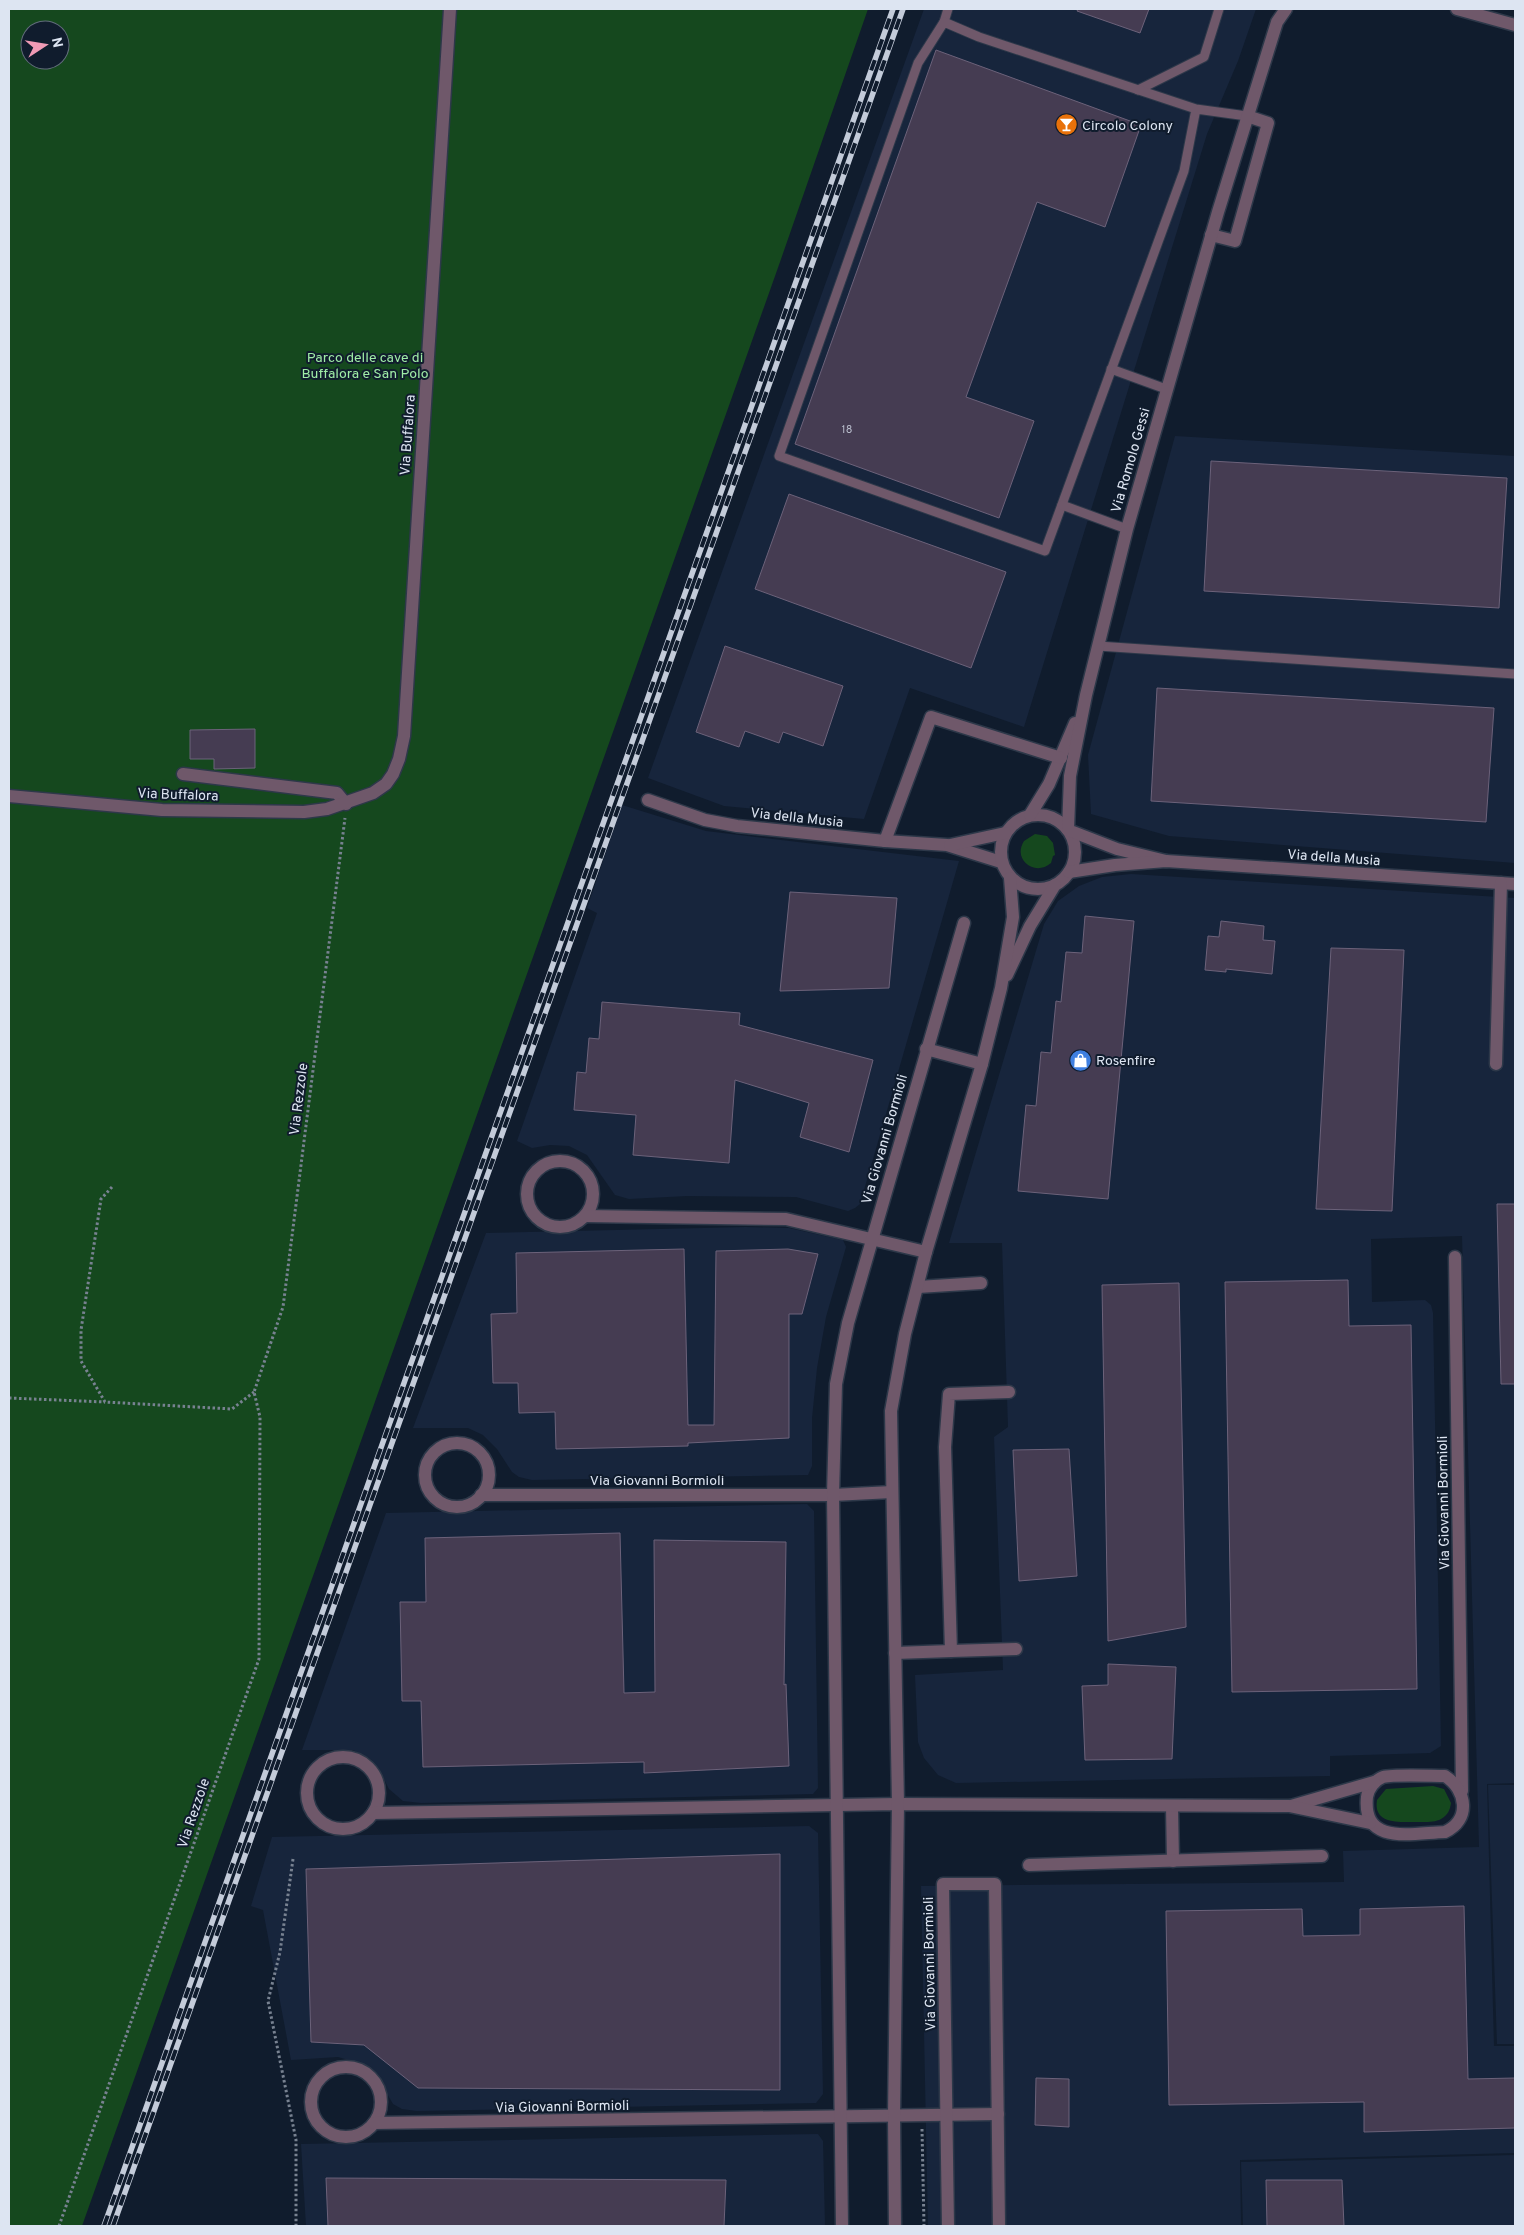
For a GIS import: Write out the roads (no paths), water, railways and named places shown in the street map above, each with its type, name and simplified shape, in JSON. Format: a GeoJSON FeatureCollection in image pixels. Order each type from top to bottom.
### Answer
{"type":"FeatureCollection","features":[{"type":"Feature","properties":{"kind":"street","name":"Via Buffalora"},"geometry":{"type":"LineString","coordinates":[[9,796],[162,810],[304,812],[346,804],[373,793],[386,784],[396,766],[404,736],[450,9]]}},
{"type":"Feature","properties":{"kind":"street","name":"Via Romolo Gessi"},"geometry":{"type":"LineString","coordinates":[[1068,830],[1070,776],[1086,695],[1127,529],[1246,116],[1277,22],[1286,9]]}},
{"type":"Feature","properties":{"kind":"street"},"geometry":{"type":"LineString","coordinates":[[1457,9],[1515,25]]}},
{"type":"Feature","properties":{"kind":"street"},"geometry":{"type":"LineString","coordinates":[[1211,235],[1234,241],[1268,123],[1246,116]]}},
{"type":"Feature","properties":{"kind":"street","name":"Via Romolo Gessi"},"geometry":{"type":"LineString","coordinates":[[1030,815],[1049,784],[1086,695]]}},
{"type":"Feature","properties":{"kind":"street"},"geometry":{"type":"LineString","coordinates":[[885,841],[930,717],[1061,758]]}},
{"type":"Feature","properties":{"kind":"street","name":"Via Buffalora"},"geometry":{"type":"LineString","coordinates":[[183,774],[337,793],[346,804]]}},
{"type":"Feature","properties":{"kind":"street","name":"Via della Musia"},"geometry":{"type":"LineString","coordinates":[[648,800],[705,820],[737,826],[885,841],[947,845],[1001,862]]}},
{"type":"Feature","properties":{"kind":"street","name":"Via della Musia"},"geometry":{"type":"LineString","coordinates":[[947,845],[1005,833],[1020,819],[1030,815],[1051,817],[1068,830],[1117,849],[1166,861]]}},
{"type":"Feature","properties":{"kind":"street"},"geometry":{"type":"LineString","coordinates":[[1001,988],[1030,926],[1055,885],[1070,872],[1074,862],[1075,851],[1068,830]]}},
{"type":"Feature","properties":{"kind":"street"},"geometry":{"type":"LineString","coordinates":[[1005,833],[1001,842],[1001,862],[1010,878],[1020,886],[1032,889],[1044,889],[1055,885]]}},
{"type":"Feature","properties":{"kind":"street","name":"Via della Musia"},"geometry":{"type":"LineString","coordinates":[[1070,872],[1116,865],[1166,861],[1515,884]]}},
{"type":"Feature","properties":{"kind":"street"},"geometry":{"type":"LineString","coordinates":[[896,2226],[894,2116],[898,1804],[891,1411],[905,1334],[926,1252],[982,1064],[1001,988],[1013,917],[1010,878]]}},
{"type":"Feature","properties":{"kind":"street"},"geometry":{"type":"LineString","coordinates":[[1496,1064],[1501,883]]}},
{"type":"Feature","properties":{"kind":"street","name":"Via Giovanni Bormioli"},"geometry":{"type":"LineString","coordinates":[[842,2226],[833,1495],[836,1384],[848,1323],[871,1238],[964,923]]}},
{"type":"Feature","properties":{"kind":"street"},"geometry":{"type":"LineString","coordinates":[[926,1049],[982,1064]]}},
{"type":"Feature","properties":{"kind":"street"},"geometry":{"type":"LineString","coordinates":[[585,1216],[593,1196],[592,1185],[587,1175],[569,1163],[547,1164],[538,1170],[531,1179],[528,1199],[531,1209],[537,1218],[551,1226],[566,1227],[576,1223],[585,1216],[786,1219],[926,1252]]}},
{"type":"Feature","properties":{"kind":"street","name":"Via Giovanni Bormioli"},"geometry":{"type":"LineString","coordinates":[[373,1813],[898,1804],[1172,1807],[1289,1806],[1370,1823],[1378,1831],[1388,1833],[1445,1832],[1453,1828],[1462,1815],[1455,1257]]}},
{"type":"Feature","properties":{"kind":"street"},"geometry":{"type":"LineString","coordinates":[[918,1287],[981,1283]]}},
{"type":"Feature","properties":{"kind":"street"},"geometry":{"type":"LineString","coordinates":[[951,1651],[945,1447],[949,1394],[1009,1392]]}},
{"type":"Feature","properties":{"kind":"street","name":"Via Giovanni Bormioli"},"geometry":{"type":"LineString","coordinates":[[481,1495],[489,1475],[487,1464],[482,1455],[473,1447],[463,1443],[442,1446],[434,1453],[428,1462],[425,1472],[426,1481],[434,1497],[441,1502],[458,1506],[475,1501],[481,1495],[833,1495],[892,1492]]}},
{"type":"Feature","properties":{"kind":"street"},"geometry":{"type":"LineString","coordinates":[[895,1653],[1016,1649]]}},
{"type":"Feature","properties":{"kind":"street","name":"Via Giovanni Bormioli"},"geometry":{"type":"LineString","coordinates":[[1289,1806],[1374,1782],[1384,1777],[1445,1776],[1457,1762],[1460,1749]]}},
{"type":"Feature","properties":{"kind":"street"},"geometry":{"type":"LineString","coordinates":[[352,1758],[363,1763],[377,1781],[378,1803],[373,1813],[365,1822],[354,1828],[342,1830],[324,1824],[311,1811],[307,1799],[307,1787],[311,1775],[330,1759],[352,1758]]}},
{"type":"Feature","properties":{"kind":"street"},"geometry":{"type":"LineString","coordinates":[[1445,1776],[1455,1782],[1462,1791]]}},
{"type":"Feature","properties":{"kind":"street"},"geometry":{"type":"LineString","coordinates":[[1370,1823],[1366,1810],[1368,1794],[1374,1782]]}},
{"type":"Feature","properties":{"kind":"street"},"geometry":{"type":"LineString","coordinates":[[1172,1807],[1173,1861]]}},
{"type":"Feature","properties":{"kind":"street"},"geometry":{"type":"LineString","coordinates":[[1029,1864],[1322,1856]]}},
{"type":"Feature","properties":{"kind":"street","name":"Via Giovanni Bormioli"},"geometry":{"type":"LineString","coordinates":[[948,2226],[943,1884],[994,1884],[999,2226]]}},
{"type":"Feature","properties":{"kind":"street"},"geometry":{"type":"LineString","coordinates":[[349,2068],[365,2073],[373,2080],[379,2090],[380,2107],[374,2123],[366,2131],[344,2138],[332,2135],[322,2129],[314,2119],[311,2108],[311,2096],[315,2085],[322,2076],[332,2070],[349,2068]]}},
{"type":"Feature","properties":{"kind":"street","name":"Via Giovanni Bormioli"},"geometry":{"type":"LineString","coordinates":[[374,2123],[998,2114]]}},
{"type":"Feature","properties":{"kind":"lane"},"geometry":{"type":"LineString","coordinates":[[948,9],[944,22],[918,62],[779,456],[1045,551],[1184,172],[1196,109]]}},
{"type":"Feature","properties":{"kind":"lane"},"geometry":{"type":"LineString","coordinates":[[1138,90],[1204,57],[1219,9]]}},
{"type":"Feature","properties":{"kind":"lane"},"geometry":{"type":"LineString","coordinates":[[944,22],[979,37],[1196,109],[1246,116]]}},
{"type":"Feature","properties":{"kind":"lane"},"geometry":{"type":"LineString","coordinates":[[1111,369],[1166,389]]}},
{"type":"Feature","properties":{"kind":"lane"},"geometry":{"type":"LineString","coordinates":[[1062,505],[1127,529]]}},
{"type":"Feature","properties":{"kind":"lane"},"geometry":{"type":"LineString","coordinates":[[1098,646],[1515,674]]}},
{"type":"Feature","properties":{"kind":"railway"},"geometry":{"type":"LineString","coordinates":[[104,2226],[893,9]]}},
{"type":"Feature","properties":{"kind":"railway"},"geometry":{"type":"LineString","coordinates":[[113,2226],[903,9]]}},
{"type":"Feature","properties":{"kind":"place","name":"Circolo Colony"},"geometry":{"type":"Point","coordinates":[1066,125]}},
{"type":"Feature","properties":{"kind":"place","name":"Rosenfire"},"geometry":{"type":"Point","coordinates":[1080,1060]}},
{"type":"Feature","properties":{"kind":"park label","name":"Parco delle cave di Buffalora e San Polo"},"geometry":{"type":"Point","coordinates":[365,366]}}]}
